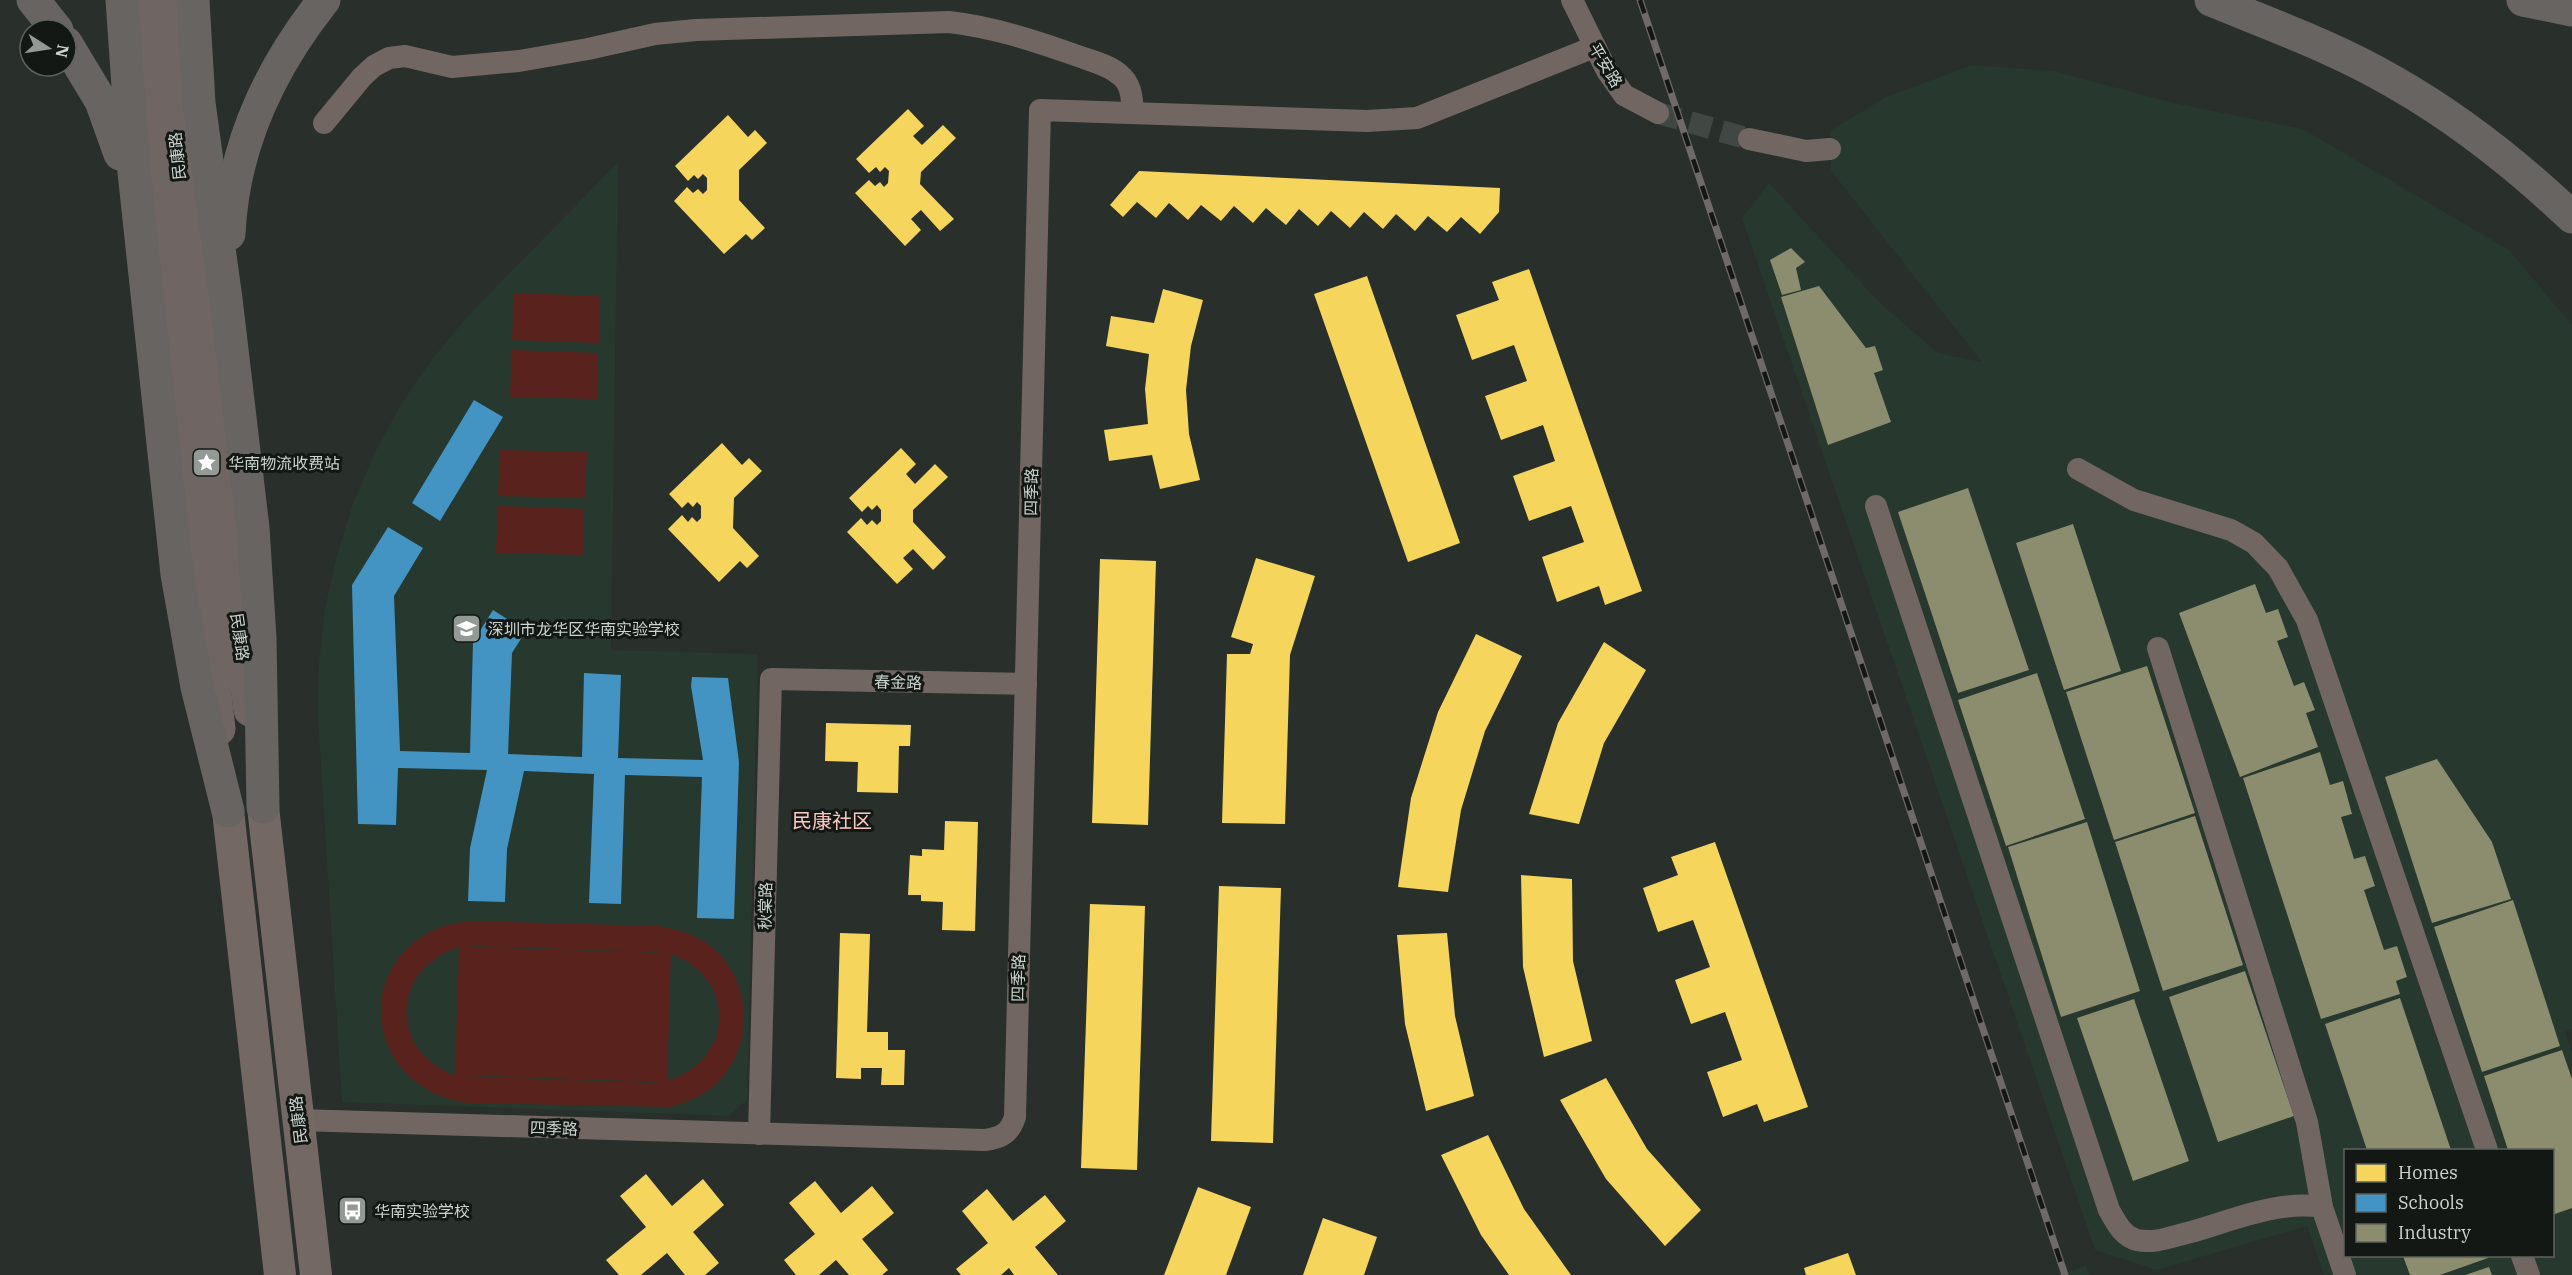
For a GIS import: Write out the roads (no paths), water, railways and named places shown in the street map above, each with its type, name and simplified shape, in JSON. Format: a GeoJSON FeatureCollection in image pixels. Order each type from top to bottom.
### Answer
{"type":"FeatureCollection","features":[{"type":"Feature","properties":{"kind":"highway"},"geometry":{"type":"LineString","coordinates":[[33,0],[47,18]]}},
{"type":"Feature","properties":{"kind":"highway"},"geometry":{"type":"LineString","coordinates":[[122,0],[127,90],[143,259],[184,619],[197,687],[228,811]]}},
{"type":"Feature","properties":{"kind":"highway"},"geometry":{"type":"LineString","coordinates":[[193,0],[199,103],[226,299],[258,583],[263,807]]}},
{"type":"Feature","properties":{"kind":"highway"},"geometry":{"type":"LineString","coordinates":[[226,299],[229,226],[237,171],[252,118],[298,33],[324,0]]}},
{"type":"Feature","properties":{"kind":"highway"},"geometry":{"type":"LineString","coordinates":[[2211,0],[2299,36],[2393,81],[2462,124],[2526,174],[2572,216]]}},
{"type":"Feature","properties":{"kind":"highway"},"geometry":{"type":"LineString","coordinates":[[2523,0],[2572,10]]}},
{"type":"Feature","properties":{"kind":"highway"},"geometry":{"type":"LineString","coordinates":[[78,63],[100,101],[116,141],[143,259]]}},
{"type":"Feature","properties":{"kind":"main road","name":"民康路"},"geometry":{"type":"LineString","coordinates":[[141,0],[154,179],[253,1021],[280,1275]]}},
{"type":"Feature","properties":{"kind":"main road","name":"民康路"},"geometry":{"type":"LineString","coordinates":[[165,0],[167,62],[185,230],[263,807],[316,1275]]}},
{"type":"Feature","properties":{"kind":"main road"},"geometry":{"type":"LineString","coordinates":[[253,1021],[286,1017]]}},
{"type":"Feature","properties":{"kind":"street","name":"平安路"},"geometry":{"type":"LineString","coordinates":[[1572,0],[1606,70],[1624,95],[1658,112]]}},
{"type":"Feature","properties":{"kind":"street"},"geometry":{"type":"LineString","coordinates":[[324,123],[362,77],[374,66],[389,58],[405,56],[452,67],[519,61],[655,34],[696,30],[949,22],[976,25],[1050,46],[1100,64],[1121,75],[1129,87],[1133,113],[1367,121],[1417,118],[1594,46]]}},
{"type":"Feature","properties":{"kind":"street","name":"四季路"},"geometry":{"type":"LineString","coordinates":[[298,1120],[984,1140],[1004,1135],[1011,1128],[1015,1117],[1040,110],[1133,113]]}},
{"type":"Feature","properties":{"kind":"street"},"geometry":{"type":"LineString","coordinates":[[1749,139],[1806,151],[1830,149]]}},
{"type":"Feature","properties":{"kind":"street"},"geometry":{"type":"LineString","coordinates":[[2078,469],[2134,500],[2231,530],[2254,543],[2278,568],[2307,620],[2487,1149]]}},
{"type":"Feature","properties":{"kind":"street"},"geometry":{"type":"LineString","coordinates":[[1876,506],[2109,1210],[2119,1229],[2135,1239],[2156,1241],[2301,1203],[2322,1207]]}},
{"type":"Feature","properties":{"kind":"street"},"geometry":{"type":"LineString","coordinates":[[2158,648],[2307,1122],[2322,1207],[2345,1275]]}},
{"type":"Feature","properties":{"kind":"street","name":"春金路"},"geometry":{"type":"LineString","coordinates":[[771,679],[1026,684]]}},
{"type":"Feature","properties":{"kind":"street","name":"秋棠路"},"geometry":{"type":"LineString","coordinates":[[759,1134],[771,679]]}},
{"type":"Feature","properties":{"kind":"street"},"geometry":{"type":"LineString","coordinates":[[2522,1257],[2529,1275]]}},
{"type":"Feature","properties":{"kind":"tunnel"},"geometry":{"type":"LineString","coordinates":[[1658,113],[1749,139]]}},
{"type":"Feature","properties":{"kind":"railway"},"geometry":{"type":"LineString","coordinates":[[1640,0],[2065,1275]]}},
{"type":"Feature","properties":{"kind":"place","name":"华南物流收费站"},"geometry":{"type":"Point","coordinates":[207,463]}},
{"type":"Feature","properties":{"kind":"place","name":"深圳市龙华区华南实验学校"},"geometry":{"type":"Point","coordinates":[467,629]}},
{"type":"Feature","properties":{"kind":"place","name":"华南实验学校"},"geometry":{"type":"Point","coordinates":[353,1211]}},
{"type":"Feature","properties":{"kind":"district","name":"民康社区"},"geometry":{"type":"Point","coordinates":[832,821]}}]}
